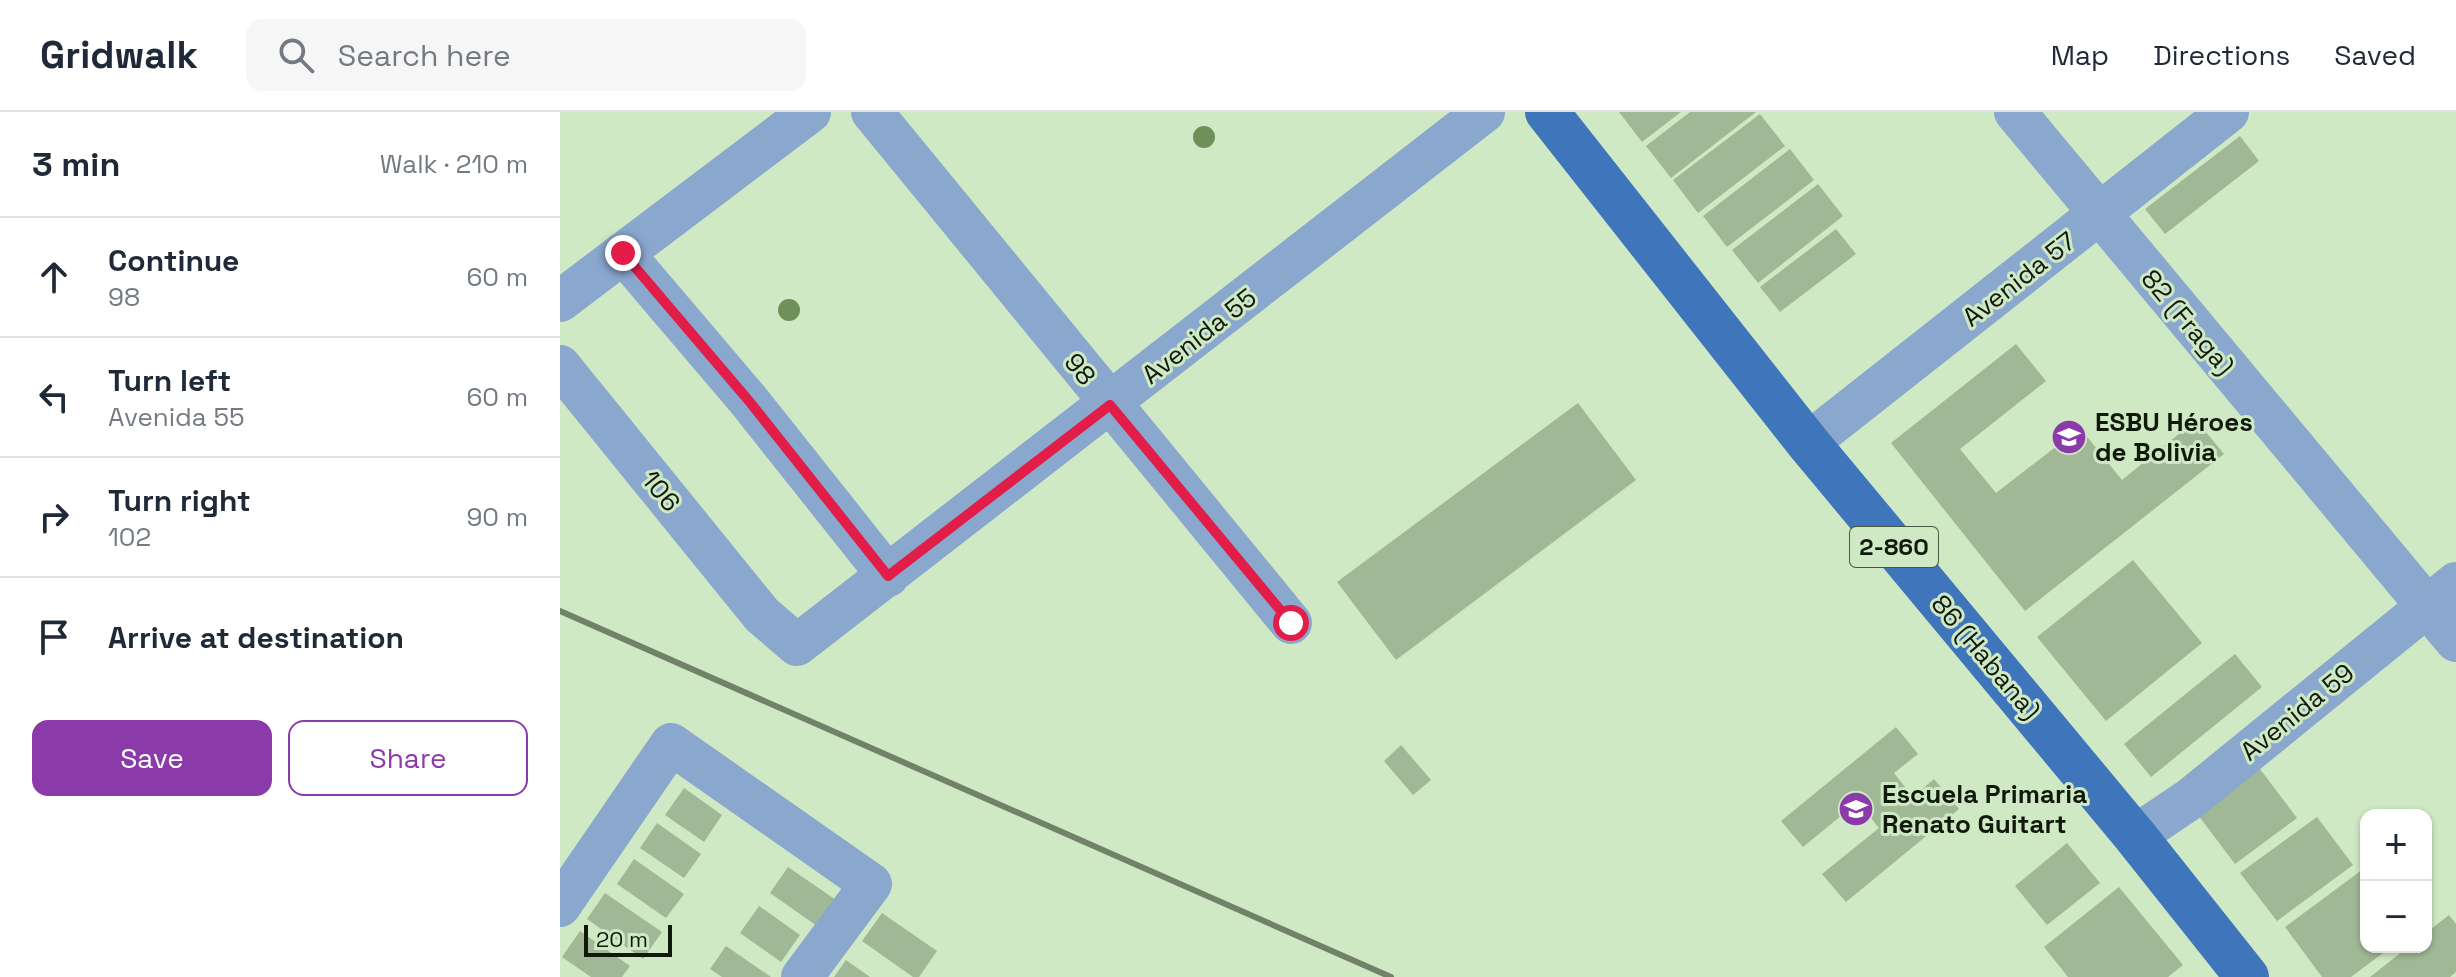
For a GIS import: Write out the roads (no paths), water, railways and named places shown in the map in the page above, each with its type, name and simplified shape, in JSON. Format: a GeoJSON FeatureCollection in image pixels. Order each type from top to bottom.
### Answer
{"type":"FeatureCollection","features":[{"type":"Feature","properties":{"kind":"main road","name":"86 (Habana)"},"geometry":{"type":"LineString","coordinates":[[1547,112],[1808,443],[2135,836],[2247,977]]}},
{"type":"Feature","properties":{"kind":"street"},"geometry":{"type":"LineString","coordinates":[[560,301],[810,112]]}},
{"type":"Feature","properties":{"kind":"street","name":"98"},"geometry":{"type":"LineString","coordinates":[[872,112],[1291,623]]}},
{"type":"Feature","properties":{"kind":"street","name":"Avenida 55"},"geometry":{"type":"LineString","coordinates":[[762,615],[797,645],[1484,112]]}},
{"type":"Feature","properties":{"kind":"street","name":"82 (Fraga)"},"geometry":{"type":"LineString","coordinates":[[2015,112],[2099,216],[2442,594],[2456,641]]}},
{"type":"Feature","properties":{"kind":"street","name":"Avenida 57"},"geometry":{"type":"LineString","coordinates":[[1808,443],[2228,112]]}},
{"type":"Feature","properties":{"kind":"street"},"geometry":{"type":"LineString","coordinates":[[623,253],[749,401],[888,576]]}},
{"type":"Feature","properties":{"kind":"street","name":"106"},"geometry":{"type":"LineString","coordinates":[[560,366],[762,615]]}},
{"type":"Feature","properties":{"kind":"street","name":"Avenida 59"},"geometry":{"type":"LineString","coordinates":[[2135,836],[2190,799],[2442,594]]}},
{"type":"Feature","properties":{"kind":"street"},"geometry":{"type":"LineString","coordinates":[[560,906],[671,744],[871,884],[802,977]]}},
{"type":"Feature","properties":{"kind":"railway"},"geometry":{"type":"LineString","coordinates":[[560,611],[1391,977]]}},
{"type":"Feature","properties":{"kind":"place","name":"ESBU Héroes de Bolivia"},"geometry":{"type":"Point","coordinates":[2069,437]}},
{"type":"Feature","properties":{"kind":"place","name":"Escuela Primaria Renato Guitart"},"geometry":{"type":"Point","coordinates":[1856,809]}}]}
